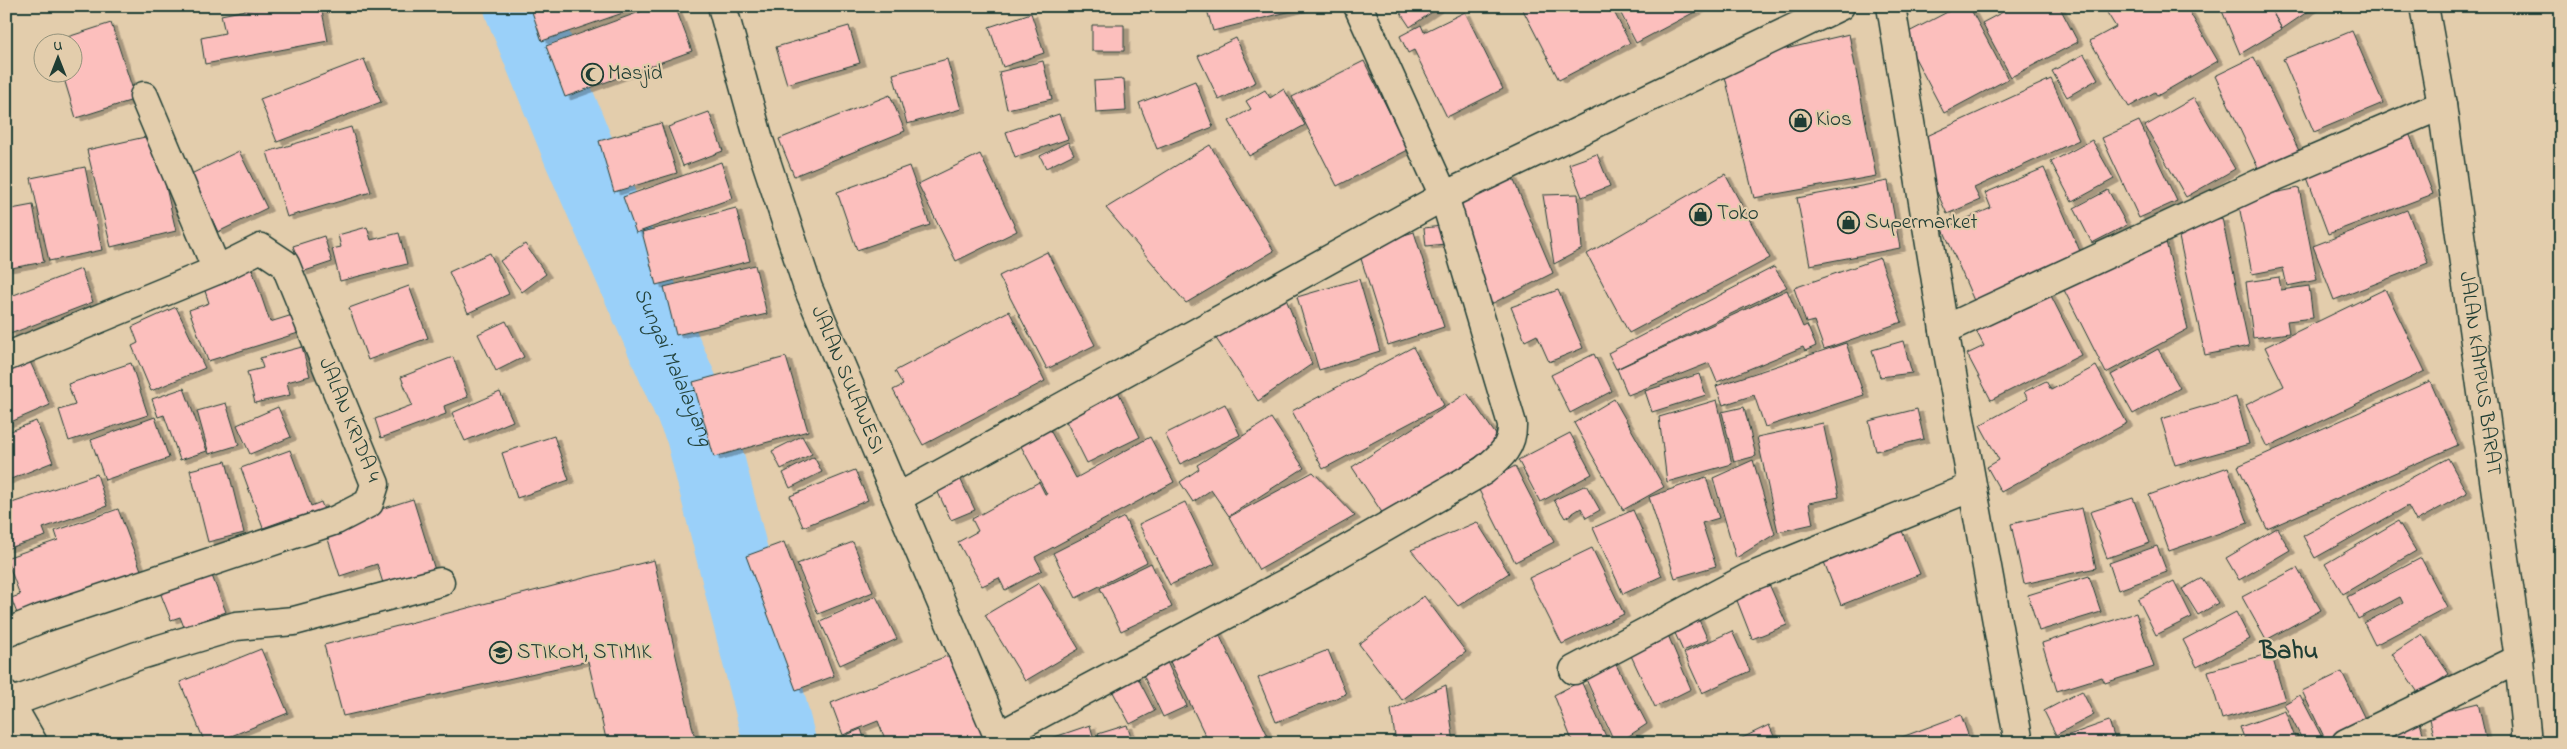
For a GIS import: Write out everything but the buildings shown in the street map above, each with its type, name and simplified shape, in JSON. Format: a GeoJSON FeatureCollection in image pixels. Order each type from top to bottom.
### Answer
{"type":"FeatureCollection","features":[{"type":"Feature","properties":{"kind":"street","name":"JALAN SULAWESI"},"geometry":{"type":"LineString","coordinates":[[722,6],[759,140],[808,288],[1000,739]]}},
{"type":"Feature","properties":{"kind":"street"},"geometry":{"type":"LineString","coordinates":[[1000,739],[1316,567],[1483,471],[1501,456],[1510,444],[1513,436],[1512,424],[1444,196],[1358,6]]}},
{"type":"Feature","properties":{"kind":"street"},"geometry":{"type":"LineString","coordinates":[[898,498],[1444,196],[1840,6]]}},
{"type":"Feature","properties":{"kind":"street"},"geometry":{"type":"LineString","coordinates":[[1891,6],[1944,330],[2019,743]]}},
{"type":"Feature","properties":{"kind":"street","name":"JALAN KAMPUS BARAT"},"geometry":{"type":"LineString","coordinates":[[2424,6],[2442,105],[2519,659],[2527,743]]}},
{"type":"Feature","properties":{"kind":"street"},"geometry":{"type":"LineString","coordinates":[[144,96],[217,270]]}},
{"type":"Feature","properties":{"kind":"street"},"geometry":{"type":"LineString","coordinates":[[1944,330],[2260,183],[2442,105]]}},
{"type":"Feature","properties":{"kind":"street","name":"JALAN KRIDA 4"},"geometry":{"type":"LineString","coordinates":[[6,357],[217,270],[261,248],[285,264],[375,484],[369,503],[336,520],[40,619],[6,633]]}},
{"type":"Feature","properties":{"kind":"street"},"geometry":{"type":"LineString","coordinates":[[1574,670],[1748,578],[1972,487]]}},
{"type":"Feature","properties":{"kind":"street"},"geometry":{"type":"LineString","coordinates":[[33,743],[8,699],[137,656],[236,626],[294,622],[440,582]]}},
{"type":"Feature","properties":{"kind":"street"},"geometry":{"type":"LineString","coordinates":[[2346,743],[2519,659]]}},
{"type":"Feature","properties":{"kind":"waterway","name":"Sungai Malalayang"},"geometry":{"type":"LineString","coordinates":[[520,6],[579,152],[701,431],[780,743]]}},
{"type":"Feature","properties":{"kind":"place","name":"Masjid"},"geometry":{"type":"Point","coordinates":[592,74]}},
{"type":"Feature","properties":{"kind":"place","name":"Kios"},"geometry":{"type":"Point","coordinates":[1800,120]}},
{"type":"Feature","properties":{"kind":"place","name":"Toko"},"geometry":{"type":"Point","coordinates":[1701,214]}},
{"type":"Feature","properties":{"kind":"place","name":"Supermarket"},"geometry":{"type":"Point","coordinates":[1849,223]}},
{"type":"Feature","properties":{"kind":"place","name":"STIKOM, STIMIK"},"geometry":{"type":"Point","coordinates":[501,653]}},
{"type":"Feature","properties":{"kind":"district","name":"Bahu"},"geometry":{"type":"Point","coordinates":[2289,652]}}]}
